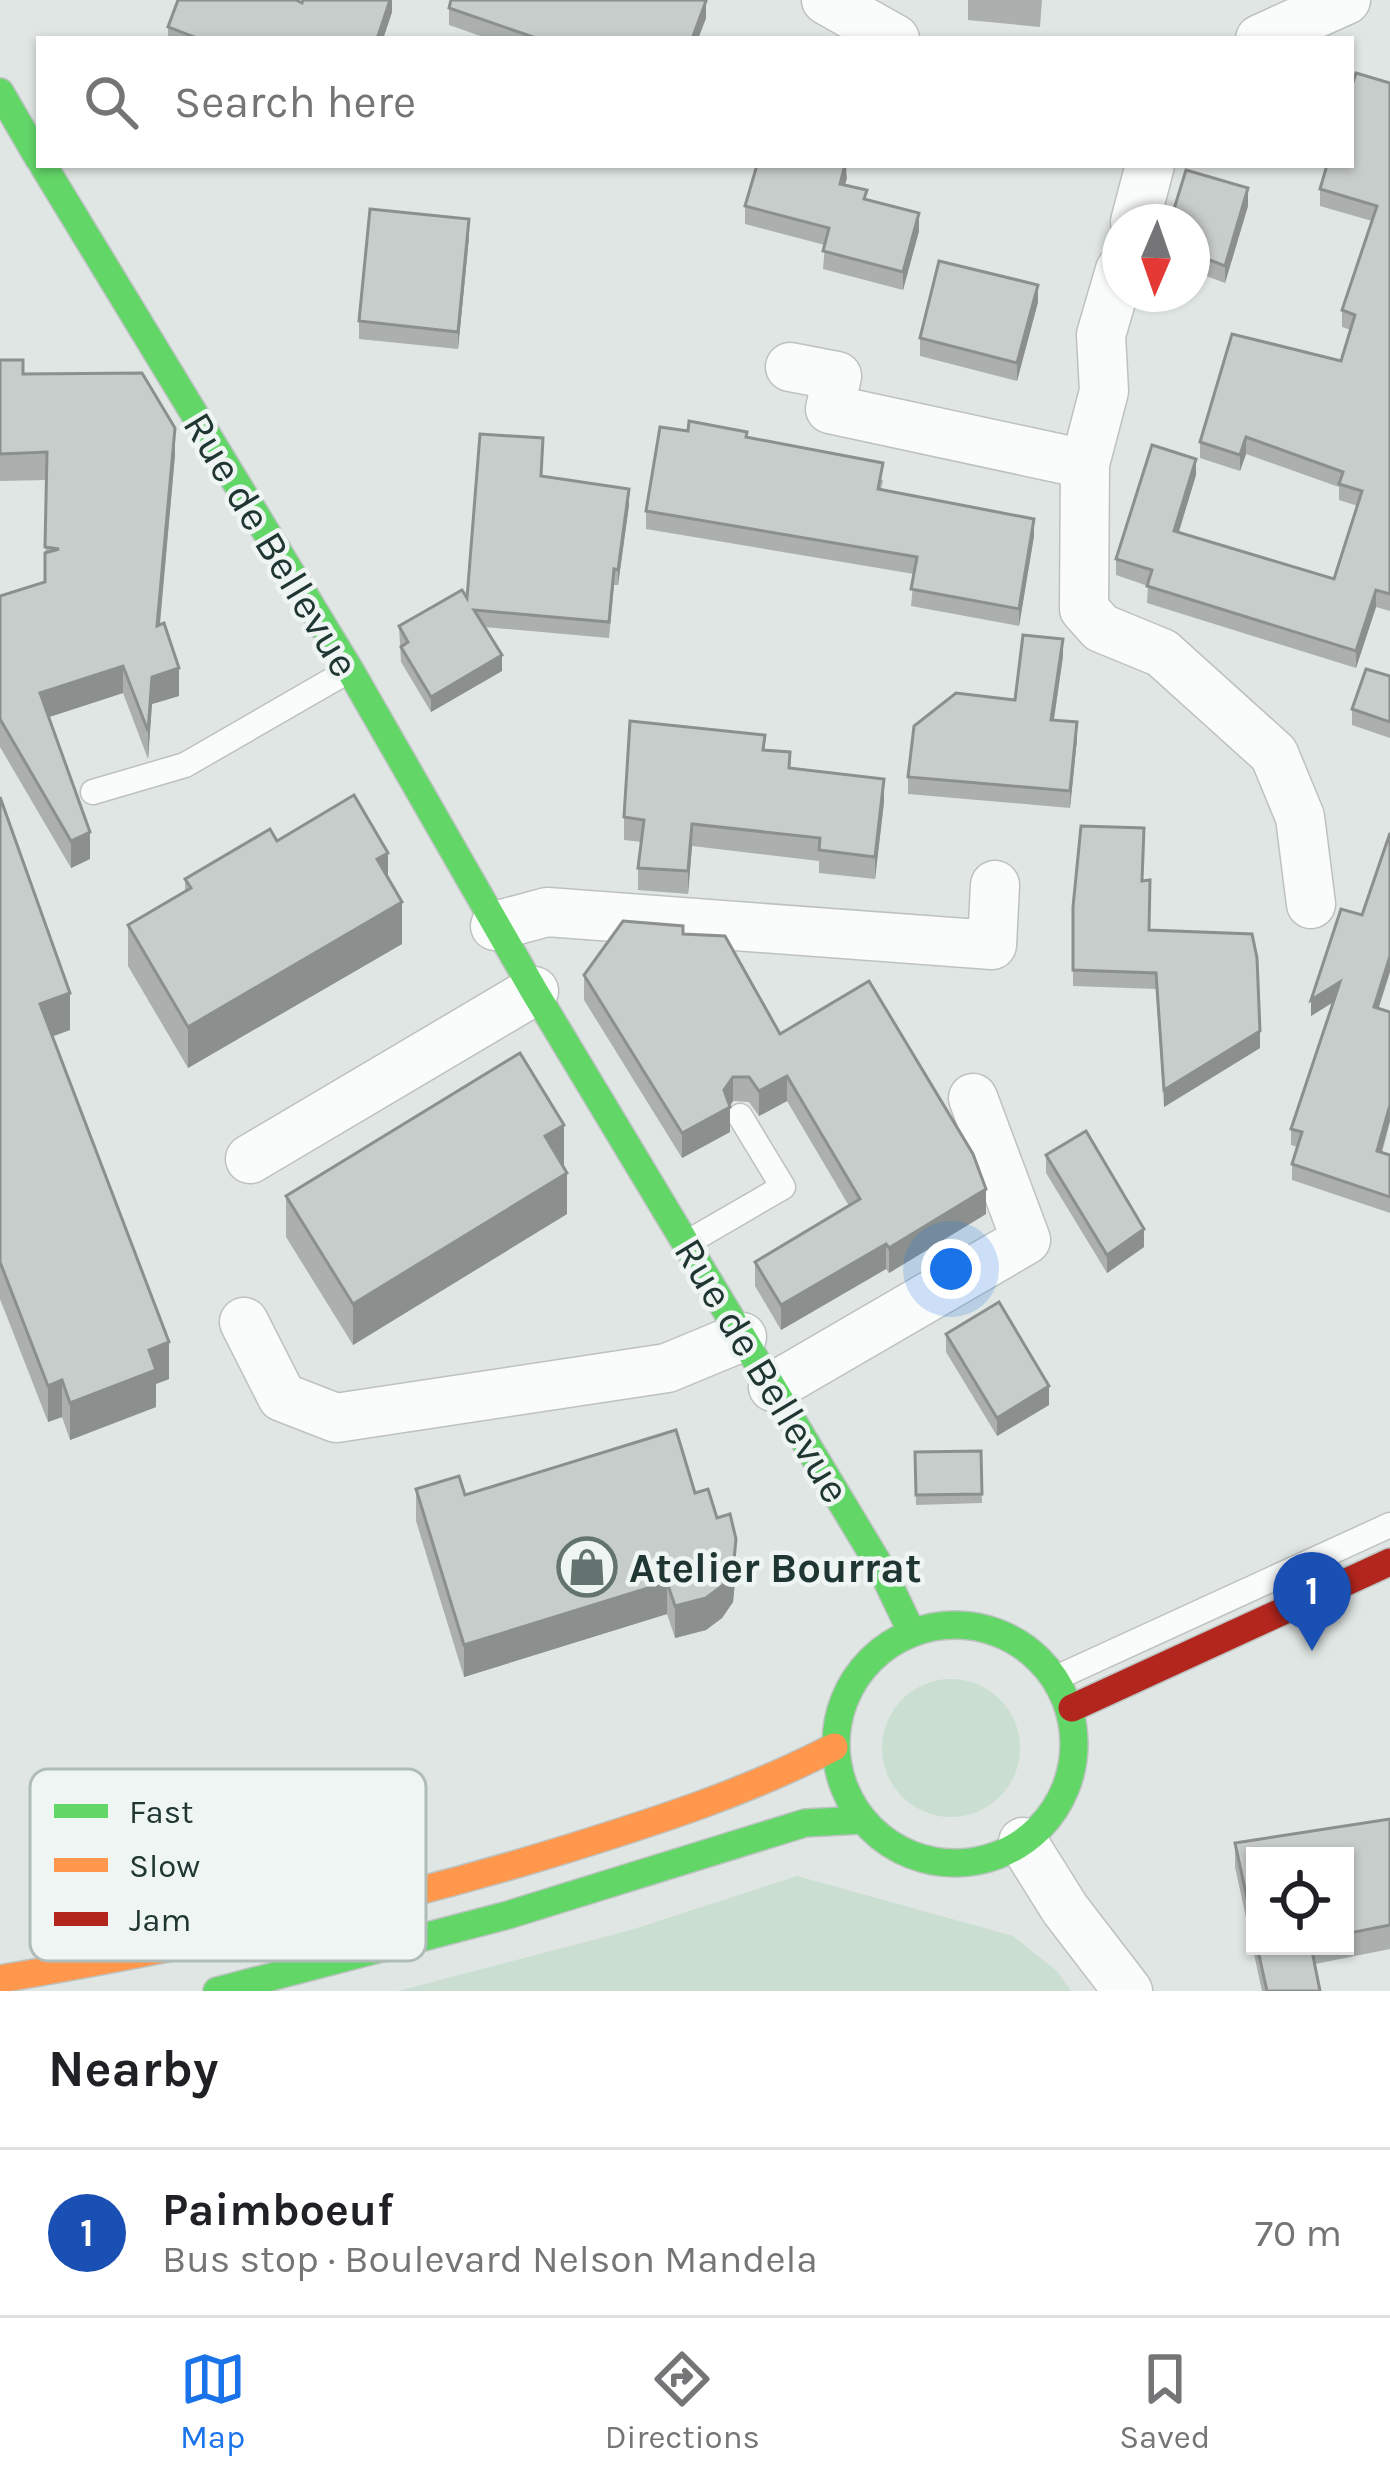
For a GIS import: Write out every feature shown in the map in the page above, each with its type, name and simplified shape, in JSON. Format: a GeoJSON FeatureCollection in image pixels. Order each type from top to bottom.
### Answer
{"type":"FeatureCollection","features":[{"type":"Feature","properties":{"kind":"street"},"geometry":{"type":"LineString","coordinates":[[826,0],[882,22]]}},
{"type":"Feature","properties":{"kind":"street"},"geometry":{"type":"LineString","coordinates":[[1267,36],[1346,0]]}},
{"type":"Feature","properties":{"kind":"street","name":"Rue de Bellevue"},"geometry":{"type":"LineString","coordinates":[[0,92],[36,153]]}},
{"type":"Feature","properties":{"kind":"street","name":"Rue de Bellevue"},"geometry":{"type":"LineString","coordinates":[[45,168],[350,670],[534,992],[881,1568],[912,1633]]}},
{"type":"Feature","properties":{"kind":"street"},"geometry":{"type":"LineString","coordinates":[[1140,204],[1149,168]]}},
{"type":"Feature","properties":{"kind":"street"},"geometry":{"type":"LineString","coordinates":[[1108,312],[1101,335],[1104,391],[1085,464],[1084,608],[1101,628],[1162,653],[1274,754],[1300,817],[1311,904]]}},
{"type":"Feature","properties":{"kind":"street"},"geometry":{"type":"LineString","coordinates":[[790,367],[837,376],[830,409],[1085,464]]}},
{"type":"Feature","properties":{"kind":"street"},"geometry":{"type":"LineString","coordinates":[[495,926],[547,912],[992,945],[995,885]]}},
{"type":"Feature","properties":{"kind":"street"},"geometry":{"type":"LineString","coordinates":[[250,1159],[534,992]]}},
{"type":"Feature","properties":{"kind":"street"},"geometry":{"type":"LineString","coordinates":[[772,1387],[1026,1240],[973,1098]]}},
{"type":"Feature","properties":{"kind":"street"},"geometry":{"type":"LineString","coordinates":[[244,1322],[282,1397],[337,1418],[667,1368],[742,1336]]}},
{"type":"Feature","properties":{"kind":"street"},"geometry":{"type":"LineString","coordinates":[[1072,1708],[1390,1562]]}},
{"type":"Feature","properties":{"kind":"street"},"geometry":{"type":"LineString","coordinates":[[951,1625],[991,1630],[1021,1644],[1056,1678],[1072,1708],[1074,1746],[1065,1790],[1040,1828],[1023,1842],[991,1858],[956,1864],[904,1852],[862,1820],[842,1786],[834,1747],[841,1706],[861,1669],[893,1642],[951,1625]]}},
{"type":"Feature","properties":{"kind":"street"},"geometry":{"type":"LineString","coordinates":[[426,1889],[506,1869],[744,1792],[834,1747]]}},
{"type":"Feature","properties":{"kind":"street"},"geometry":{"type":"LineString","coordinates":[[426,1937],[805,1823],[862,1820]]}},
{"type":"Feature","properties":{"kind":"street"},"geometry":{"type":"LineString","coordinates":[[1023,1842],[1065,1909],[1128,1991]]}},
{"type":"Feature","properties":{"kind":"street"},"geometry":{"type":"LineString","coordinates":[[0,1979],[101,1961]]}},
{"type":"Feature","properties":{"kind":"street"},"geometry":{"type":"LineString","coordinates":[[217,1991],[333,1961]]}},
{"type":"Feature","properties":{"kind":"lane"},"geometry":{"type":"LineString","coordinates":[[92,792],[185,765],[350,670]]}},
{"type":"Feature","properties":{"kind":"lane"},"geometry":{"type":"LineString","coordinates":[[688,1242],[783,1187],[740,1116]]}},
{"type":"Feature","properties":{"kind":"lane"},"geometry":{"type":"LineString","coordinates":[[1056,1678],[1390,1526]]}},
{"type":"Feature","properties":{"kind":"green space"},"geometry":{"type":"Polygon","coordinates":[[[951,1679],[977,1684],[1000,1699],[1015,1722],[1020,1748],[1015,1774],[1000,1797],[977,1812],[951,1817],[925,1812],[902,1797],[887,1774],[882,1748],[887,1722],[902,1699],[925,1684],[951,1679]]]}},
{"type":"Feature","properties":{"kind":"green space"},"geometry":{"type":"Polygon","coordinates":[[[797,1876],[1013,1936],[1057,1971],[1071,1991],[398,1991],[631,1930],[797,1876]]]}},
{"type":"Feature","properties":{"kind":"building"},"geometry":{"type":"Polygon","coordinates":[[[178,0],[390,0],[378,36],[191,36],[168,27],[178,0]]]}},
{"type":"Feature","properties":{"kind":"building"},"geometry":{"type":"Polygon","coordinates":[[[451,0],[706,1],[693,36],[530,36],[449,8],[451,0]]]}},
{"type":"Feature","properties":{"kind":"building"},"geometry":{"type":"Polygon","coordinates":[[[1356,73],[1390,83],[1390,594],[1376,590],[1356,651],[1147,586],[1152,570],[1116,559],[1152,445],[1196,459],[1174,531],[1334,579],[1362,491],[1339,484],[1343,472],[1246,437],[1240,455],[1200,442],[1232,334],[1341,361],[1355,315],[1342,310],[1377,206],[1320,189],[1326,168],[1354,168],[1356,73]]]}},
{"type":"Feature","properties":{"kind":"building"},"geometry":{"type":"Polygon","coordinates":[[[756,168],[844,168],[840,184],[867,190],[864,199],[919,213],[903,272],[823,251],[829,228],[745,206],[756,168]]]}},
{"type":"Feature","properties":{"kind":"building"},"geometry":{"type":"Polygon","coordinates":[[[1186,170],[1248,188],[1225,266],[1210,260],[1210,204],[1176,204],[1186,170]]]}},
{"type":"Feature","properties":{"kind":"building"},"geometry":{"type":"Polygon","coordinates":[[[370,209],[469,219],[458,332],[359,321],[370,209]]]}},
{"type":"Feature","properties":{"kind":"building"},"geometry":{"type":"Polygon","coordinates":[[[939,261],[1038,285],[1017,363],[920,338],[939,261]]]}},
{"type":"Feature","properties":{"kind":"building"},"geometry":{"type":"Polygon","coordinates":[[[0,360],[23,360],[23,374],[142,373],[175,428],[157,626],[164,623],[179,668],[152,677],[148,731],[123,666],[40,693],[90,832],[71,841],[0,719],[0,596],[45,582],[45,553],[59,549],[45,547],[47,452],[0,454],[0,360]]]}},
{"type":"Feature","properties":{"kind":"building"},"geometry":{"type":"Polygon","coordinates":[[[689,421],[883,463],[878,489],[1034,519],[1019,609],[911,589],[917,557],[646,511],[660,427],[688,431],[689,421]]]}},
{"type":"Feature","properties":{"kind":"building"},"geometry":{"type":"Polygon","coordinates":[[[480,434],[543,438],[541,476],[629,489],[609,622],[474,610],[502,655],[431,697],[401,647],[408,642],[399,626],[462,590],[467,598],[480,434]]]}},
{"type":"Feature","properties":{"kind":"building"},"geometry":{"type":"Polygon","coordinates":[[[1023,635],[1063,639],[1051,720],[1077,722],[1070,791],[908,777],[914,726],[956,693],[1015,700],[1023,635]]]}},
{"type":"Feature","properties":{"kind":"building"},"geometry":{"type":"Polygon","coordinates":[[[1366,669],[1390,676],[1390,722],[1352,709],[1366,669]]]}},
{"type":"Feature","properties":{"kind":"building"},"geometry":{"type":"Polygon","coordinates":[[[630,721],[765,735],[763,750],[790,752],[789,768],[884,779],[875,857],[819,850],[820,838],[692,824],[688,871],[638,868],[644,820],[624,817],[630,721]]]}},
{"type":"Feature","properties":{"kind":"building"},"geometry":{"type":"Polygon","coordinates":[[[354,795],[388,853],[377,859],[402,902],[188,1027],[128,925],[191,888],[185,879],[270,829],[277,841],[354,795]]]}},
{"type":"Feature","properties":{"kind":"building"},"geometry":{"type":"Polygon","coordinates":[[[0,797],[70,993],[40,1004],[169,1342],[149,1350],[156,1370],[70,1403],[62,1380],[48,1386],[0,1262],[0,797]]]}},
{"type":"Feature","properties":{"kind":"building"},"geometry":{"type":"Polygon","coordinates":[[[1081,826],[1144,828],[1142,881],[1150,880],[1149,930],[1252,934],[1260,1031],[1164,1090],[1156,973],[1073,970],[1081,826]]]}},
{"type":"Feature","properties":{"kind":"building"},"geometry":{"type":"Polygon","coordinates":[[[1390,833],[1390,956],[1374,1007],[1390,1012],[1390,1105],[1377,1151],[1390,1155],[1390,1197],[1292,1164],[1302,1132],[1291,1129],[1340,982],[1311,1000],[1341,909],[1362,915],[1390,833]]]}},
{"type":"Feature","properties":{"kind":"building"},"geometry":{"type":"Polygon","coordinates":[[[623,921],[683,926],[683,934],[725,936],[780,1034],[869,981],[973,1154],[986,1189],[781,1305],[755,1262],[860,1199],[787,1076],[759,1091],[749,1077],[733,1077],[724,1090],[730,1107],[682,1133],[584,975],[623,921]]]}},
{"type":"Feature","properties":{"kind":"building"},"geometry":{"type":"Polygon","coordinates":[[[520,1053],[564,1125],[545,1136],[567,1173],[353,1304],[286,1196],[520,1053]]]}},
{"type":"Feature","properties":{"kind":"building"},"geometry":{"type":"Polygon","coordinates":[[[1086,1131],[1144,1229],[1107,1255],[1046,1155],[1086,1131]]]}},
{"type":"Feature","properties":{"kind":"building"},"geometry":{"type":"Polygon","coordinates":[[[999,1302],[1049,1386],[997,1418],[946,1334],[999,1302]]]}},
{"type":"Feature","properties":{"kind":"building"},"geometry":{"type":"Polygon","coordinates":[[[676,1430],[695,1493],[708,1489],[717,1518],[730,1514],[736,1539],[733,1570],[722,1586],[706,1598],[675,1606],[667,1582],[464,1645],[416,1489],[459,1476],[465,1495],[676,1430]]]}},
{"type":"Feature","properties":{"kind":"building"},"geometry":{"type":"Polygon","coordinates":[[[981,1451],[982,1494],[916,1495],[915,1452],[981,1451]]]}},
{"type":"Feature","properties":{"kind":"building"},"geometry":{"type":"Polygon","coordinates":[[[1390,1819],[1390,1925],[1354,1932],[1354,1847],[1246,1847],[1246,1894],[1235,1843],[1390,1819]]]}},
{"type":"Feature","properties":{"kind":"building"},"geometry":{"type":"Polygon","coordinates":[[[1259,1955],[1313,1955],[1320,1991],[1267,1991],[1259,1955]]]}},
{"type":"Feature","properties":{"kind":"traffic: fast"},"geometry":{"type":"LineString","coordinates":[[0,92],[36,154]]}},
{"type":"Feature","properties":{"kind":"traffic: fast"},"geometry":{"type":"LineString","coordinates":[[45,168],[350,670],[534,991],[881,1568],[912,1633]]}},
{"type":"Feature","properties":{"kind":"traffic: fast"},"geometry":{"type":"LineString","coordinates":[[955,1625],[1001,1634],[1039,1660],[1065,1698],[1074,1744],[1065,1790],[1039,1828],[1001,1854],[955,1863],[909,1854],[871,1828],[845,1790],[836,1744],[845,1698],[871,1660],[909,1634],[955,1625]]}},
{"type":"Feature","properties":{"kind":"traffic: fast"},"geometry":{"type":"LineString","coordinates":[[426,1936],[805,1823],[862,1820]]}},
{"type":"Feature","properties":{"kind":"traffic: fast"},"geometry":{"type":"LineString","coordinates":[[217,1991],[332,1961]]}},
{"type":"Feature","properties":{"kind":"traffic: slow"},"geometry":{"type":"LineString","coordinates":[[426,1889],[704,1804],[834,1747]]}},
{"type":"Feature","properties":{"kind":"traffic: slow"},"geometry":{"type":"LineString","coordinates":[[0,1979],[100,1961]]}},
{"type":"Feature","properties":{"kind":"traffic: jam"},"geometry":{"type":"LineString","coordinates":[[1072,1708],[1390,1562]]}},
{"type":"Feature","properties":{"kind":"place","name":"Atelier Bourrat"},"geometry":{"type":"Point","coordinates":[587,1567]}},
{"type":"Feature","properties":{"kind":"place","name":"Paimboeuf"},"geometry":{"type":"Point","coordinates":[1312,1651]}}]}
